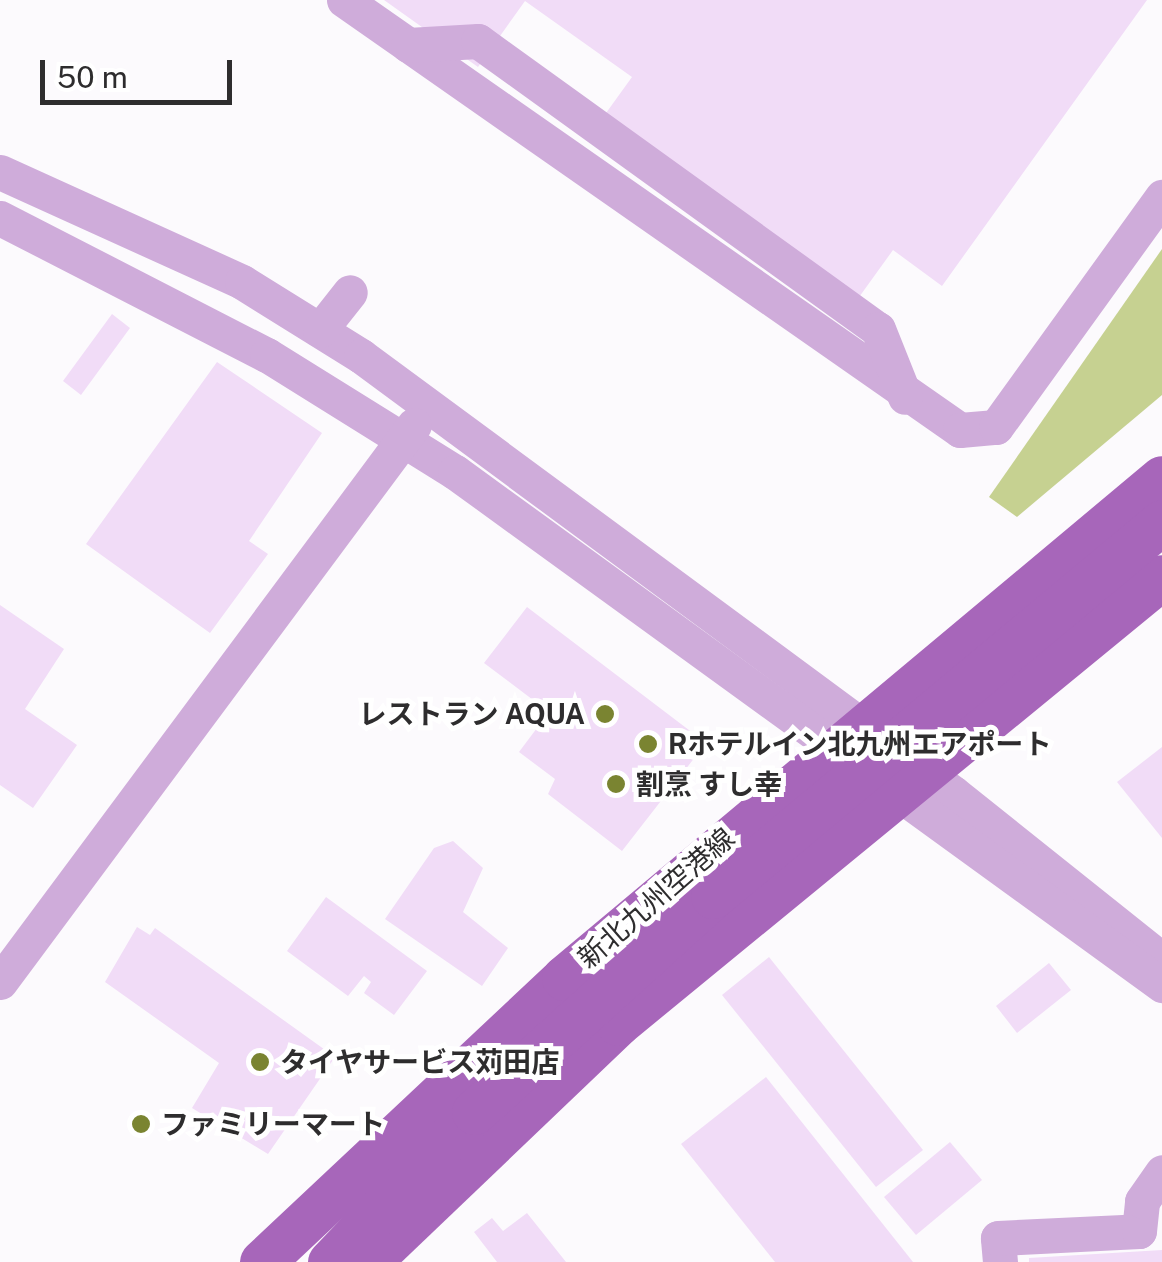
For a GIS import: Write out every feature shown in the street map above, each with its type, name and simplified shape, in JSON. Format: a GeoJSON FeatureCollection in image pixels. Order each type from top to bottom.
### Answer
{"type":"FeatureCollection","features":[{"type":"Feature","properties":{"kind":"main road","name":"新北九州空港線"},"geometry":{"type":"LineString","coordinates":[[262,1262],[564,978],[846,737],[1162,478]]}},
{"type":"Feature","properties":{"kind":"main road","name":"新北九州空港線"},"geometry":{"type":"LineString","coordinates":[[330,1262],[474,1112],[713,896],[1162,522]]}},
{"type":"Feature","properties":{"kind":"main road"},"geometry":{"type":"LineString","coordinates":[[368,1262],[618,1023],[1162,577]]}},
{"type":"Feature","properties":{"kind":"street"},"geometry":{"type":"LineString","coordinates":[[344,0],[905,397],[960,430],[996,427],[1162,197]]}},
{"type":"Feature","properties":{"kind":"street"},"geometry":{"type":"LineString","coordinates":[[0,172],[136,228],[320,330],[846,737],[1162,960]]}},
{"type":"Feature","properties":{"kind":"street"},"geometry":{"type":"LineString","coordinates":[[0,218],[267,356],[402,441],[846,737]]}},
{"type":"Feature","properties":{"kind":"street"},"geometry":{"type":"LineString","coordinates":[[320,330],[350,292]]}},
{"type":"Feature","properties":{"kind":"street"},"geometry":{"type":"LineString","coordinates":[[0,982],[424,409]]}},
{"type":"Feature","properties":{"kind":"street"},"geometry":{"type":"LineString","coordinates":[[909,783],[1162,985]]}},
{"type":"Feature","properties":{"kind":"street"},"geometry":{"type":"LineString","coordinates":[[1000,1262],[998,1238],[1151,1231],[1142,1201],[1162,1172]]}},
{"type":"Feature","properties":{"kind":"green space"},"geometry":{"type":"Polygon","coordinates":[[[1162,249],[1162,395],[1017,517],[989,497],[1162,249]]]}},
{"type":"Feature","properties":{"kind":"building"},"geometry":{"type":"Polygon","coordinates":[[[384,0],[1147,0],[942,286],[893,250],[844,318],[588,138],[632,77],[525,1],[478,67],[384,0]]]}},
{"type":"Feature","properties":{"kind":"building"},"geometry":{"type":"Polygon","coordinates":[[[112,314],[130,328],[81,395],[63,381],[112,314]]]}},
{"type":"Feature","properties":{"kind":"building"},"geometry":{"type":"Polygon","coordinates":[[[217,362],[322,433],[249,541],[268,554],[210,633],[86,544],[217,362]]]}},
{"type":"Feature","properties":{"kind":"building"},"geometry":{"type":"Polygon","coordinates":[[[0,605],[64,649],[25,709],[77,745],[33,808],[0,785],[0,605]]]}},
{"type":"Feature","properties":{"kind":"building"},"geometry":{"type":"Polygon","coordinates":[[[527,607],[706,743],[622,851],[548,794],[555,779],[519,752],[549,712],[484,663],[527,607]]]}},
{"type":"Feature","properties":{"kind":"building"},"geometry":{"type":"Polygon","coordinates":[[[1162,747],[1162,838],[1117,782],[1162,747]]]}},
{"type":"Feature","properties":{"kind":"building"},"geometry":{"type":"Polygon","coordinates":[[[453,841],[483,868],[463,912],[508,948],[482,986],[385,919],[434,848],[453,841]]]}},
{"type":"Feature","properties":{"kind":"building"},"geometry":{"type":"Polygon","coordinates":[[[326,897],[427,971],[394,1015],[364,993],[371,982],[364,976],[348,996],[287,951],[326,897]]]}},
{"type":"Feature","properties":{"kind":"building"},"geometry":{"type":"Polygon","coordinates":[[[137,927],[150,935],[155,928],[335,1057],[268,1154],[192,1108],[219,1063],[105,982],[137,927]]]}},
{"type":"Feature","properties":{"kind":"building"},"geometry":{"type":"Polygon","coordinates":[[[769,957],[923,1150],[876,1187],[722,995],[769,957]]]}},
{"type":"Feature","properties":{"kind":"building"},"geometry":{"type":"Polygon","coordinates":[[[1049,963],[1071,990],[1017,1033],[996,1006],[1049,963]]]}},
{"type":"Feature","properties":{"kind":"building"},"geometry":{"type":"Polygon","coordinates":[[[766,1077],[913,1262],[775,1262],[681,1144],[766,1077]]]}},
{"type":"Feature","properties":{"kind":"building"},"geometry":{"type":"Polygon","coordinates":[[[950,1142],[982,1180],[916,1235],[884,1197],[950,1142]]]}},
{"type":"Feature","properties":{"kind":"building"},"geometry":{"type":"Polygon","coordinates":[[[527,1213],[566,1262],[497,1262],[474,1232],[492,1218],[503,1231],[527,1213]]]}},
{"type":"Feature","properties":{"kind":"building"},"geometry":{"type":"Polygon","coordinates":[[[1162,1250],[1162,1262],[1029,1262],[1029,1258],[1162,1250]]]}},
{"type":"Feature","properties":{"kind":"place","name":"レストラン AQUA"},"geometry":{"type":"Point","coordinates":[605,714]}},
{"type":"Feature","properties":{"kind":"place","name":"Rホテルイン北九州エアポート"},"geometry":{"type":"Point","coordinates":[648,744]}},
{"type":"Feature","properties":{"kind":"place","name":"割烹 すし幸"},"geometry":{"type":"Point","coordinates":[616,784]}},
{"type":"Feature","properties":{"kind":"place","name":"タイヤサービス苅田店"},"geometry":{"type":"Point","coordinates":[260,1062]}},
{"type":"Feature","properties":{"kind":"place","name":"ファミリーマート"},"geometry":{"type":"Point","coordinates":[141,1124]}}]}
